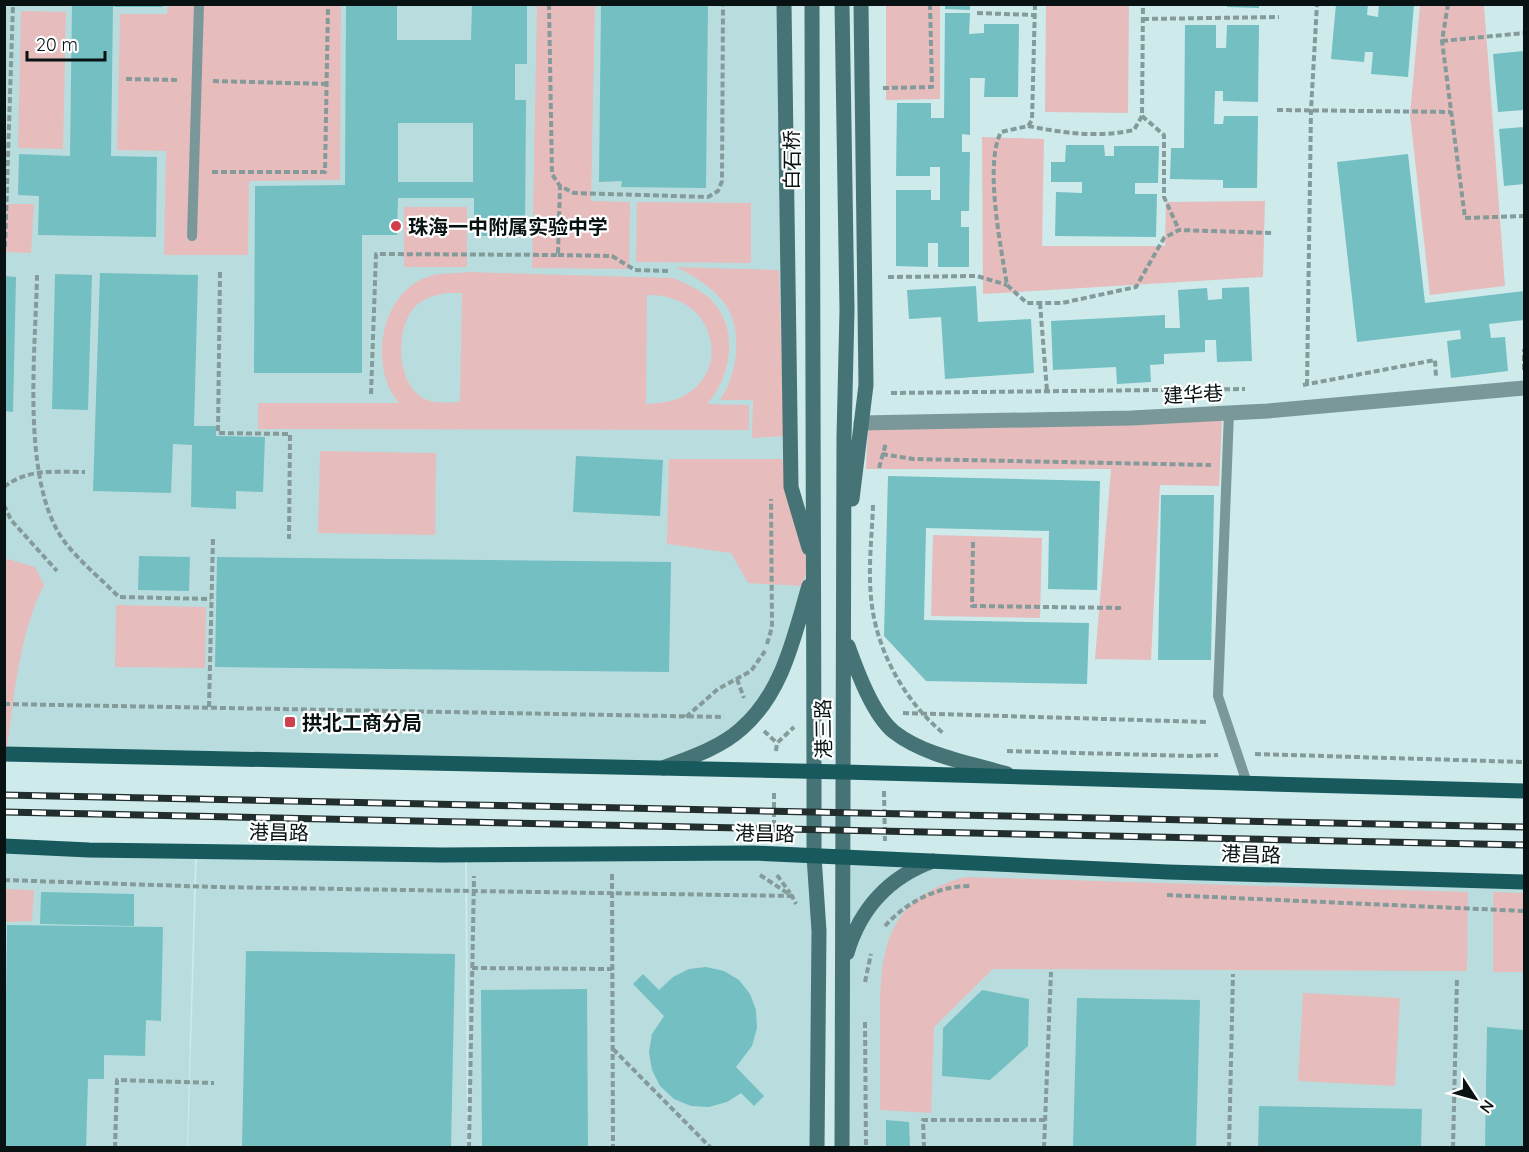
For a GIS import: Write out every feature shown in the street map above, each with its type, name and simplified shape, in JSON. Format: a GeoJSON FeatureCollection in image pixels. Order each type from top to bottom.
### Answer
{"type":"FeatureCollection","features":[{"type":"Feature","properties":{"kind":"main road"},"geometry":{"type":"LineString","coordinates":[[660,770],[710,749],[741,729],[771,694],[789,654],[814,566],[792,487],[784,4]]}},
{"type":"Feature","properties":{"kind":"main road","name":"白石桥"},"geometry":{"type":"LineString","coordinates":[[812,4],[814,856],[819,931],[817,1148]]}},
{"type":"Feature","properties":{"kind":"main road","name":"港三路"},"geometry":{"type":"LineString","coordinates":[[842,4],[847,310],[842,1148]]}},
{"type":"Feature","properties":{"kind":"main road"},"geometry":{"type":"LineString","coordinates":[[844,564],[866,385],[861,4]]}},
{"type":"Feature","properties":{"kind":"main road"},"geometry":{"type":"LineString","coordinates":[[844,635],[859,678],[893,731],[929,751],[1018,777]]}},
{"type":"Feature","properties":{"kind":"main road"},"geometry":{"type":"LineString","coordinates":[[4,754],[660,770],[844,772],[1248,786],[1524,791]]}},
{"type":"Feature","properties":{"kind":"main road","name":"港昌路"},"geometry":{"type":"LineString","coordinates":[[4,846],[89,850],[443,855],[754,853],[1168,872],[1524,882]]}},
{"type":"Feature","properties":{"kind":"main road"},"geometry":{"type":"LineString","coordinates":[[842,977],[850,944],[865,912],[896,880],[912,869],[933,861]]}},
{"type":"Feature","properties":{"kind":"street","name":"建华巷"},"geometry":{"type":"LineString","coordinates":[[861,423],[1229,413],[1524,388]]}},
{"type":"Feature","properties":{"kind":"lane"},"geometry":{"type":"LineString","coordinates":[[192,236],[200,4]]}},
{"type":"Feature","properties":{"kind":"lane"},"geometry":{"type":"LineString","coordinates":[[1229,413],[1218,696],[1248,786]]}},
{"type":"Feature","properties":{"kind":"path"},"geometry":{"type":"LineString","coordinates":[[5,247],[13,4]]}},
{"type":"Feature","properties":{"kind":"path"},"geometry":{"type":"LineString","coordinates":[[195,172],[326,172],[327,4]]}},
{"type":"Feature","properties":{"kind":"path"},"geometry":{"type":"LineString","coordinates":[[549,4],[552,174],[560,186],[574,193],[708,197],[718,191],[722,182],[723,4]]}},
{"type":"Feature","properties":{"kind":"path"},"geometry":{"type":"LineString","coordinates":[[882,88],[932,87],[930,4]]}},
{"type":"Feature","properties":{"kind":"path"},"geometry":{"type":"LineString","coordinates":[[1028,126],[1032,120],[1035,4]]}},
{"type":"Feature","properties":{"kind":"path"},"geometry":{"type":"LineString","coordinates":[[1007,285],[994,184],[996,142],[1001,132],[1028,126],[1060,133],[1116,134],[1134,130],[1142,116],[1143,4]]}},
{"type":"Feature","properties":{"kind":"path"},"geometry":{"type":"LineString","coordinates":[[1306,408],[1311,110],[1317,4]]}},
{"type":"Feature","properties":{"kind":"path"},"geometry":{"type":"LineString","coordinates":[[1448,4],[1442,41],[1465,218],[1524,216]]}},
{"type":"Feature","properties":{"kind":"path"},"geometry":{"type":"LineString","coordinates":[[977,13],[1034,15]]}},
{"type":"Feature","properties":{"kind":"path"},"geometry":{"type":"LineString","coordinates":[[1143,19],[1279,17]]}},
{"type":"Feature","properties":{"kind":"path"},"geometry":{"type":"LineString","coordinates":[[1442,41],[1524,33]]}},
{"type":"Feature","properties":{"kind":"path"},"geometry":{"type":"LineString","coordinates":[[126,79],[327,84]]}},
{"type":"Feature","properties":{"kind":"path"},"geometry":{"type":"LineString","coordinates":[[1276,110],[1451,112]]}},
{"type":"Feature","properties":{"kind":"path"},"geometry":{"type":"LineString","coordinates":[[1142,116],[1164,135],[1164,197],[1179,230]]}},
{"type":"Feature","properties":{"kind":"path"},"geometry":{"type":"LineString","coordinates":[[558,255],[560,186]]}},
{"type":"Feature","properties":{"kind":"path"},"geometry":{"type":"LineString","coordinates":[[888,277],[977,276],[1007,285],[1027,303],[1062,303],[1136,287],[1164,238],[1179,230],[1273,233]]}},
{"type":"Feature","properties":{"kind":"path"},"geometry":{"type":"LineString","coordinates":[[371,394],[376,254],[612,255],[635,270],[670,271]]}},
{"type":"Feature","properties":{"kind":"path"},"geometry":{"type":"LineString","coordinates":[[220,272],[218,433],[290,434],[290,539]]}},
{"type":"Feature","properties":{"kind":"path"},"geometry":{"type":"LineString","coordinates":[[37,275],[34,437],[51,516],[64,540],[119,597],[211,599]]}},
{"type":"Feature","properties":{"kind":"path"},"geometry":{"type":"LineString","coordinates":[[1040,303],[1047,391]]}},
{"type":"Feature","properties":{"kind":"path"},"geometry":{"type":"LineString","coordinates":[[1524,349],[1524,372]]}},
{"type":"Feature","properties":{"kind":"path"},"geometry":{"type":"LineString","coordinates":[[1297,386],[1435,360],[1437,396]]}},
{"type":"Feature","properties":{"kind":"path"},"geometry":{"type":"LineString","coordinates":[[891,393],[1257,389]]}},
{"type":"Feature","properties":{"kind":"path"},"geometry":{"type":"LineString","coordinates":[[878,473],[892,422]]}},
{"type":"Feature","properties":{"kind":"path"},"geometry":{"type":"LineString","coordinates":[[882,454],[913,459],[1227,466]]}},
{"type":"Feature","properties":{"kind":"path"},"geometry":{"type":"LineString","coordinates":[[4,487],[17,477],[40,472],[85,472]]}},
{"type":"Feature","properties":{"kind":"path"},"geometry":{"type":"LineString","coordinates":[[686,717],[718,689],[751,671],[765,652],[772,627],[771,495]]}},
{"type":"Feature","properties":{"kind":"path"},"geometry":{"type":"LineString","coordinates":[[873,503],[870,597],[877,632],[891,667],[921,711],[945,735]]}},
{"type":"Feature","properties":{"kind":"path"},"geometry":{"type":"LineString","coordinates":[[4,505],[11,520],[57,571]]}},
{"type":"Feature","properties":{"kind":"path"},"geometry":{"type":"LineString","coordinates":[[209,707],[213,538]]}},
{"type":"Feature","properties":{"kind":"path"},"geometry":{"type":"LineString","coordinates":[[973,542],[972,606],[1123,608]]}},
{"type":"Feature","properties":{"kind":"path"},"geometry":{"type":"LineString","coordinates":[[4,704],[751,718]]}},
{"type":"Feature","properties":{"kind":"path"},"geometry":{"type":"LineString","coordinates":[[883,717],[921,711],[1206,722]]}},
{"type":"Feature","properties":{"kind":"path"},"geometry":{"type":"LineString","coordinates":[[999,750],[1190,756],[1237,753],[1524,762]]}},
{"type":"Feature","properties":{"kind":"path"},"geometry":{"type":"LineString","coordinates":[[469,1148],[474,869]]}},
{"type":"Feature","properties":{"kind":"path"},"geometry":{"type":"LineString","coordinates":[[612,870],[614,1148]]}},
{"type":"Feature","properties":{"kind":"path"},"geometry":{"type":"LineString","coordinates":[[756,874],[764,876],[792,896],[799,910]]}},
{"type":"Feature","properties":{"kind":"path"},"geometry":{"type":"LineString","coordinates":[[4,880],[215,887],[792,896]]}},
{"type":"Feature","properties":{"kind":"path"},"geometry":{"type":"LineString","coordinates":[[881,932],[907,906],[932,893],[978,886]]}},
{"type":"Feature","properties":{"kind":"path"},"geometry":{"type":"LineString","coordinates":[[1157,895],[1524,911]]}},
{"type":"Feature","properties":{"kind":"path"},"geometry":{"type":"LineString","coordinates":[[865,990],[873,947]]}},
{"type":"Feature","properties":{"kind":"path"},"geometry":{"type":"LineString","coordinates":[[472,968],[612,969]]}},
{"type":"Feature","properties":{"kind":"path"},"geometry":{"type":"LineString","coordinates":[[1044,1148],[1051,972]]}},
{"type":"Feature","properties":{"kind":"path"},"geometry":{"type":"LineString","coordinates":[[1229,1148],[1233,974]]}},
{"type":"Feature","properties":{"kind":"path"},"geometry":{"type":"LineString","coordinates":[[1453,1148],[1457,977]]}},
{"type":"Feature","properties":{"kind":"path"},"geometry":{"type":"LineString","coordinates":[[865,1012],[866,1148]]}},
{"type":"Feature","properties":{"kind":"path"},"geometry":{"type":"LineString","coordinates":[[612,1049],[711,1148]]}},
{"type":"Feature","properties":{"kind":"path"},"geometry":{"type":"LineString","coordinates":[[115,1148],[117,1080],[214,1083]]}},
{"type":"Feature","properties":{"kind":"path"},"geometry":{"type":"LineString","coordinates":[[924,1148],[923,1120],[1045,1120]]}},
{"type":"Feature","properties":{"kind":"shaded area"},"geometry":{"type":"Polygon","coordinates":[[[168,4],[341,5],[340,180],[249,181],[248,255],[164,255],[166,151],[117,150],[120,14],[167,14],[168,4]]]}},
{"type":"Feature","properties":{"kind":"shaded area","name":"珠海一中附属实验中学"},"geometry":{"type":"Polygon","coordinates":[[[5,5],[783,5],[790,448],[813,567],[788,654],[740,728],[659,768],[5,755],[5,5]]]}},
{"type":"Feature","properties":{"kind":"shaded area"},"geometry":{"type":"Polygon","coordinates":[[[537,5],[595,5],[591,201],[630,202],[629,269],[532,268],[537,5]]]}},
{"type":"Feature","properties":{"kind":"shaded area"},"geometry":{"type":"Polygon","coordinates":[[[886,5],[940,5],[940,99],[886,100],[886,5]]]}},
{"type":"Feature","properties":{"kind":"shaded area"},"geometry":{"type":"Polygon","coordinates":[[[1046,5],[1129,5],[1128,113],[1045,112],[1046,5]]]}},
{"type":"Feature","properties":{"kind":"shaded area"},"geometry":{"type":"Polygon","coordinates":[[[1420,5],[1484,5],[1505,286],[1430,295],[1410,115],[1420,5]]]}},
{"type":"Feature","properties":{"kind":"shaded area"},"geometry":{"type":"Polygon","coordinates":[[[21,11],[66,12],[63,149],[18,148],[21,11]]]}},
{"type":"Feature","properties":{"kind":"shaded area"},"geometry":{"type":"Polygon","coordinates":[[[982,137],[1044,139],[1042,246],[1165,246],[1166,202],[1265,201],[1263,277],[983,294],[982,137]]]}},
{"type":"Feature","properties":{"kind":"shaded area"},"geometry":{"type":"Polygon","coordinates":[[[637,202],[751,203],[751,263],[636,262],[637,202]]]}},
{"type":"Feature","properties":{"kind":"shaded area"},"geometry":{"type":"Polygon","coordinates":[[[5,204],[34,204],[31,253],[5,252],[5,204]]]}},
{"type":"Feature","properties":{"kind":"shaded area"},"geometry":{"type":"Polygon","coordinates":[[[404,207],[467,207],[467,267],[404,267],[404,207]]]}},
{"type":"Feature","properties":{"kind":"shaded area"},"geometry":{"type":"Polygon","coordinates":[[[676,267],[779,270],[784,436],[752,438],[753,400],[720,400],[731,379],[736,354],[732,317],[722,300],[711,289],[676,267]]]}},
{"type":"Feature","properties":{"kind":"shaded area"},"geometry":{"type":"Polygon","coordinates":[[[468,272],[673,278],[695,288],[705,294],[721,313],[729,340],[729,354],[722,381],[707,404],[749,405],[749,430],[258,429],[258,403],[399,403],[389,388],[384,371],[382,352],[389,315],[398,299],[411,286],[427,277],[468,272]],[[446,293],[424,300],[413,309],[403,331],[402,358],[409,384],[417,394],[431,401],[460,402],[462,293],[446,293]],[[647,295],[646,404],[671,401],[693,389],[706,374],[711,357],[710,339],[703,322],[690,308],[671,298],[647,295]]]}},
{"type":"Feature","properties":{"kind":"shaded area"},"geometry":{"type":"Polygon","coordinates":[[[1222,419],[1219,486],[1160,485],[1151,660],[1095,659],[1111,469],[866,469],[868,427],[1222,419]]]}},
{"type":"Feature","properties":{"kind":"shaded area"},"geometry":{"type":"Polygon","coordinates":[[[320,451],[436,453],[435,535],[318,533],[320,451]]]}},
{"type":"Feature","properties":{"kind":"shaded area"},"geometry":{"type":"Polygon","coordinates":[[[669,459],[782,459],[808,566],[802,586],[748,583],[731,553],[667,544],[669,459]]]}},
{"type":"Feature","properties":{"kind":"shaded area"},"geometry":{"type":"Polygon","coordinates":[[[933,535],[1042,538],[1040,618],[931,616],[933,535]]]}},
{"type":"Feature","properties":{"kind":"shaded area"},"geometry":{"type":"Polygon","coordinates":[[[8,559],[35,567],[44,585],[23,644],[7,747],[5,747],[4,563],[8,559]]]}},
{"type":"Feature","properties":{"kind":"shaded area"},"geometry":{"type":"Polygon","coordinates":[[[116,605],[206,607],[205,668],[115,667],[116,605]]]}},
{"type":"Feature","properties":{"kind":"shaded area"},"geometry":{"type":"Polygon","coordinates":[[[5,849],[195,854],[187,1147],[5,1148],[5,849]]]}},
{"type":"Feature","properties":{"kind":"shaded area"},"geometry":{"type":"Polygon","coordinates":[[[197,854],[465,859],[467,1147],[188,1148],[197,854]]]}},
{"type":"Feature","properties":{"kind":"shaded area"},"geometry":{"type":"Polygon","coordinates":[[[812,858],[815,1147],[469,1147],[467,859],[812,858]]]}},
{"type":"Feature","properties":{"kind":"shaded area"},"geometry":{"type":"Polygon","coordinates":[[[844,859],[1524,882],[1524,1147],[844,1148],[844,859]]]}},
{"type":"Feature","properties":{"kind":"shaded area"},"geometry":{"type":"Polygon","coordinates":[[[965,877],[1468,892],[1467,971],[993,969],[934,1027],[931,1113],[880,1110],[880,996],[886,950],[892,930],[903,913],[918,899],[938,887],[965,877]]]}},
{"type":"Feature","properties":{"kind":"shaded area"},"geometry":{"type":"Polygon","coordinates":[[[5,889],[34,890],[32,921],[5,922],[5,889]]]}},
{"type":"Feature","properties":{"kind":"shaded area"},"geometry":{"type":"Polygon","coordinates":[[[1493,892],[1524,893],[1524,972],[1493,972],[1493,892]]]}},
{"type":"Feature","properties":{"kind":"shaded area"},"geometry":{"type":"Polygon","coordinates":[[[1303,993],[1400,998],[1395,1086],[1298,1081],[1303,993]]]}},
{"type":"Feature","properties":{"kind":"building"},"geometry":{"type":"Polygon","coordinates":[[[346,4],[397,4],[397,40],[471,40],[472,4],[527,4],[527,64],[515,64],[515,100],[526,100],[525,236],[474,236],[474,198],[398,198],[397,235],[362,235],[362,373],[254,373],[255,186],[345,185],[346,4]],[[398,123],[398,182],[473,182],[473,123],[398,123]]]}},
{"type":"Feature","properties":{"kind":"building"},"geometry":{"type":"Polygon","coordinates":[[[601,4],[708,4],[706,188],[621,187],[622,181],[599,182],[601,4]]]}},
{"type":"Feature","properties":{"kind":"building"},"geometry":{"type":"Polygon","coordinates":[[[945,4],[970,4],[970,10],[945,9],[945,4]]]}},
{"type":"Feature","properties":{"kind":"building"},"geometry":{"type":"Polygon","coordinates":[[[1227,4],[1259,4],[1259,8],[1227,7],[1227,4]]]}},
{"type":"Feature","properties":{"kind":"building"},"geometry":{"type":"Polygon","coordinates":[[[1336,4],[1368,4],[1367,15],[1378,17],[1379,4],[1414,4],[1408,77],[1371,74],[1373,52],[1365,52],[1364,62],[1331,59],[1336,4]]]}},
{"type":"Feature","properties":{"kind":"building"},"geometry":{"type":"Polygon","coordinates":[[[72,5],[113,5],[111,156],[157,157],[156,237],[38,235],[39,196],[18,195],[19,154],[70,156],[72,5]]]}},
{"type":"Feature","properties":{"kind":"building"},"geometry":{"type":"Polygon","coordinates":[[[114,5],[162,5],[162,7],[114,7],[114,5]]]}},
{"type":"Feature","properties":{"kind":"building"},"geometry":{"type":"Polygon","coordinates":[[[945,13],[970,13],[969,34],[984,33],[984,24],[1019,24],[1018,97],[984,97],[985,78],[970,78],[970,135],[962,134],[962,152],[970,152],[969,211],[961,211],[961,227],[969,227],[969,267],[938,267],[938,243],[928,243],[928,267],[896,266],[896,190],[931,190],[931,200],[940,200],[940,167],[930,167],[930,176],[896,176],[897,103],[931,103],[931,118],[944,118],[945,13]]]}},
{"type":"Feature","properties":{"kind":"building"},"geometry":{"type":"Polygon","coordinates":[[[1185,25],[1216,25],[1216,48],[1226,48],[1227,25],[1259,25],[1258,102],[1223,101],[1223,91],[1215,91],[1214,124],[1223,124],[1224,116],[1258,116],[1257,188],[1223,188],[1223,180],[1170,179],[1171,148],[1184,148],[1185,25]]]}},
{"type":"Feature","properties":{"kind":"building"},"geometry":{"type":"Polygon","coordinates":[[[1524,51],[1524,110],[1498,112],[1493,54],[1524,51]]]}},
{"type":"Feature","properties":{"kind":"building"},"geometry":{"type":"Polygon","coordinates":[[[1524,127],[1524,184],[1504,186],[1499,129],[1524,127]]]}},
{"type":"Feature","properties":{"kind":"building"},"geometry":{"type":"Polygon","coordinates":[[[1066,145],[1104,145],[1105,156],[1114,156],[1114,146],[1159,146],[1158,183],[1135,183],[1135,194],[1157,194],[1156,237],[1055,236],[1056,192],[1082,193],[1082,182],[1051,182],[1051,162],[1065,162],[1066,145]]]}},
{"type":"Feature","properties":{"kind":"building"},"geometry":{"type":"Polygon","coordinates":[[[1408,154],[1425,303],[1524,291],[1524,320],[1489,324],[1491,338],[1505,337],[1508,371],[1451,378],[1447,341],[1461,339],[1460,330],[1357,342],[1337,162],[1408,154]]]}},
{"type":"Feature","properties":{"kind":"building"},"geometry":{"type":"Polygon","coordinates":[[[100,273],[198,275],[194,426],[216,426],[216,436],[265,437],[263,492],[236,491],[236,509],[191,507],[192,445],[173,444],[171,493],[93,491],[100,273]]]}},
{"type":"Feature","properties":{"kind":"building"},"geometry":{"type":"Polygon","coordinates":[[[55,274],[92,275],[88,410],[52,409],[55,274]]]}},
{"type":"Feature","properties":{"kind":"building"},"geometry":{"type":"Polygon","coordinates":[[[4,276],[16,277],[13,412],[4,411],[4,276]]]}},
{"type":"Feature","properties":{"kind":"building"},"geometry":{"type":"Polygon","coordinates":[[[976,286],[978,322],[1031,319],[1034,373],[945,379],[941,317],[909,319],[907,290],[976,286]]]}},
{"type":"Feature","properties":{"kind":"building"},"geometry":{"type":"Polygon","coordinates":[[[1249,287],[1252,361],[1217,362],[1216,340],[1205,340],[1205,352],[1164,354],[1164,364],[1150,365],[1151,382],[1117,384],[1116,367],[1053,370],[1051,321],[1165,315],[1165,328],[1180,328],[1178,290],[1207,288],[1208,300],[1222,299],[1222,288],[1249,287]]]}},
{"type":"Feature","properties":{"kind":"building"},"geometry":{"type":"Polygon","coordinates":[[[576,456],[663,460],[660,516],[573,512],[576,456]]]}},
{"type":"Feature","properties":{"kind":"building"},"geometry":{"type":"Polygon","coordinates":[[[888,476],[1100,481],[1097,590],[1048,589],[1049,531],[926,528],[924,620],[1089,623],[1087,684],[926,681],[884,636],[888,476]]]}},
{"type":"Feature","properties":{"kind":"building"},"geometry":{"type":"Polygon","coordinates":[[[1161,495],[1214,495],[1211,660],[1158,660],[1161,495]]]}},
{"type":"Feature","properties":{"kind":"building"},"geometry":{"type":"Polygon","coordinates":[[[139,556],[190,557],[189,591],[138,590],[139,556]]]}},
{"type":"Feature","properties":{"kind":"building"},"geometry":{"type":"Polygon","coordinates":[[[217,557],[671,562],[669,672],[215,667],[217,557]]]}},
{"type":"Feature","properties":{"kind":"building"},"geometry":{"type":"Polygon","coordinates":[[[41,892],[134,894],[134,926],[40,924],[41,892]]]}},
{"type":"Feature","properties":{"kind":"building"},"geometry":{"type":"Polygon","coordinates":[[[7,925],[163,927],[161,1021],[146,1020],[145,1056],[104,1055],[104,1079],[88,1079],[86,1148],[4,1148],[7,925]]]}},
{"type":"Feature","properties":{"kind":"building"},"geometry":{"type":"Polygon","coordinates":[[[246,951],[455,954],[451,1148],[242,1148],[246,951]]]}},
{"type":"Feature","properties":{"kind":"building"},"geometry":{"type":"Polygon","coordinates":[[[706,967],[724,971],[739,980],[750,994],[756,1010],[757,1028],[752,1046],[736,1067],[764,1096],[754,1106],[741,1093],[727,1102],[709,1107],[691,1106],[674,1099],[660,1086],[652,1070],[649,1052],[652,1034],[664,1016],[633,984],[643,974],[659,990],[673,977],[689,969],[706,967]]]}},
{"type":"Feature","properties":{"kind":"building"},"geometry":{"type":"Polygon","coordinates":[[[587,989],[588,1148],[482,1148],[481,990],[587,989]]]}},
{"type":"Feature","properties":{"kind":"building"},"geometry":{"type":"Polygon","coordinates":[[[982,990],[1029,999],[1028,1046],[990,1080],[942,1076],[943,1028],[982,990]]]}},
{"type":"Feature","properties":{"kind":"building"},"geometry":{"type":"Polygon","coordinates":[[[1077,998],[1200,1000],[1196,1148],[1073,1148],[1077,998]]]}},
{"type":"Feature","properties":{"kind":"building"},"geometry":{"type":"Polygon","coordinates":[[[1487,1027],[1524,1030],[1524,1148],[1485,1148],[1487,1027]]]}},
{"type":"Feature","properties":{"kind":"building"},"geometry":{"type":"Polygon","coordinates":[[[1259,1106],[1422,1109],[1421,1148],[1258,1148],[1259,1106]]]}},
{"type":"Feature","properties":{"kind":"building"},"geometry":{"type":"Polygon","coordinates":[[[886,1120],[909,1122],[910,1148],[886,1148],[886,1120]]]}},
{"type":"Feature","properties":{"kind":"railway"},"geometry":{"type":"LineString","coordinates":[[4,795],[1524,827]]}},
{"type":"Feature","properties":{"kind":"railway"},"geometry":{"type":"LineString","coordinates":[[4,812],[1524,845]]}},
{"type":"Feature","properties":{"kind":"place","name":"珠海一中附属实验中学"},"geometry":{"type":"Point","coordinates":[396,226]}},
{"type":"Feature","properties":{"kind":"place","name":"拱北工商分局"},"geometry":{"type":"Point","coordinates":[290,722]}}]}
